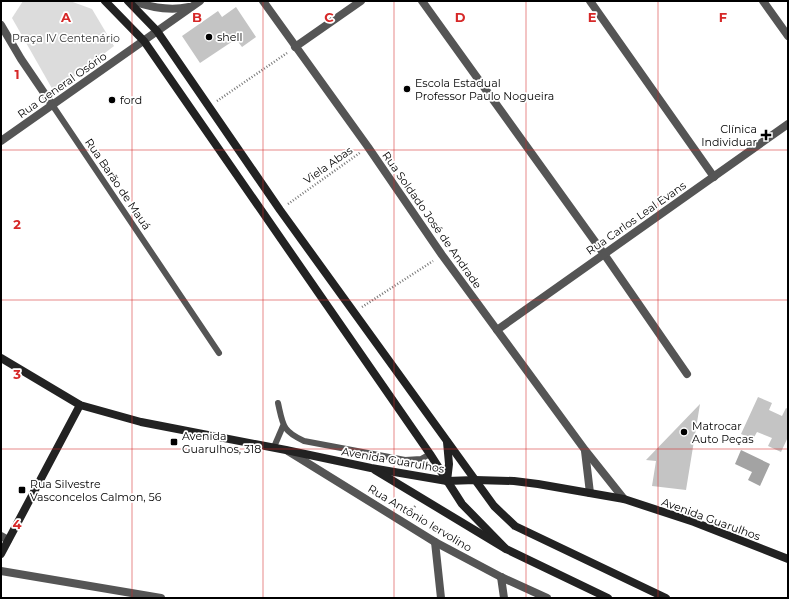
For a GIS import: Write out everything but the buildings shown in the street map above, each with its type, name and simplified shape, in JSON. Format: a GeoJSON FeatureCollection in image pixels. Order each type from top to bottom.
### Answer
{"type":"FeatureCollection","features":[{"type":"Feature","properties":{"kind":"main road"},"geometry":{"type":"LineString","coordinates":[[105,1],[144,41],[430,454],[462,504],[506,549]]}},
{"type":"Feature","properties":{"kind":"main road"},"geometry":{"type":"LineString","coordinates":[[128,1],[157,31],[285,216],[494,506],[515,526],[666,598]]}},
{"type":"Feature","properties":{"kind":"main road","name":"Avenida Guarulhos"},"geometry":{"type":"LineString","coordinates":[[1,358],[80,405],[163,427],[274,447],[371,468],[447,481],[475,480],[538,484],[624,499],[694,522],[788,559]]}},
{"type":"Feature","properties":{"kind":"main road"},"geometry":{"type":"LineString","coordinates":[[1,554],[5,538],[80,405]]}},
{"type":"Feature","properties":{"kind":"main road"},"geometry":{"type":"LineString","coordinates":[[447,440],[449,464],[447,481]]}},
{"type":"Feature","properties":{"kind":"main road"},"geometry":{"type":"LineString","coordinates":[[371,468],[506,549],[608,598]]}},
{"type":"Feature","properties":{"kind":"street","name":"Rua General Osório"},"geometry":{"type":"LineString","coordinates":[[133,1],[144,5],[167,9],[178,9],[197,3]]}},
{"type":"Feature","properties":{"kind":"street","name":"Rua Soldado José de Andrade"},"geometry":{"type":"LineString","coordinates":[[263,1],[368,147],[442,255],[585,450],[624,499]]}},
{"type":"Feature","properties":{"kind":"street"},"geometry":{"type":"LineString","coordinates":[[295,47],[362,1]]}},
{"type":"Feature","properties":{"kind":"street"},"geometry":{"type":"LineString","coordinates":[[422,1],[604,254],[687,374]]}},
{"type":"Feature","properties":{"kind":"street"},"geometry":{"type":"LineString","coordinates":[[590,1],[714,177]]}},
{"type":"Feature","properties":{"kind":"street"},"geometry":{"type":"LineString","coordinates":[[763,1],[788,36]]}},
{"type":"Feature","properties":{"kind":"street","name":"Rua General Osório"},"geometry":{"type":"LineString","coordinates":[[1,141],[53,106],[197,3]]}},
{"type":"Feature","properties":{"kind":"street","name":"Rua Barão de Mauá"},"geometry":{"type":"LineString","coordinates":[[1,25],[21,59],[53,106]]}},
{"type":"Feature","properties":{"kind":"street","name":"Rua Carlos Leal Evans"},"geometry":{"type":"LineString","coordinates":[[497,330],[788,124]]}},
{"type":"Feature","properties":{"kind":"street","name":"Rua Antônio Iervolino"},"geometry":{"type":"LineString","coordinates":[[286,450],[436,542],[502,577],[547,598]]}},
{"type":"Feature","properties":{"kind":"street","name":"Rua Soldado José de Andrade"},"geometry":{"type":"LineString","coordinates":[[585,450],[590,493]]}},
{"type":"Feature","properties":{"kind":"street"},"geometry":{"type":"LineString","coordinates":[[436,542],[441,598]]}},
{"type":"Feature","properties":{"kind":"street"},"geometry":{"type":"LineString","coordinates":[[1,571],[138,596],[161,598]]}},
{"type":"Feature","properties":{"kind":"street"},"geometry":{"type":"LineString","coordinates":[[502,577],[504,598]]}},
{"type":"Feature","properties":{"kind":"lane","name":"Rua Barão de Mauá"},"geometry":{"type":"LineString","coordinates":[[53,106],[219,354]]}},
{"type":"Feature","properties":{"kind":"lane"},"geometry":{"type":"LineString","coordinates":[[278,403],[283,426],[296,438],[405,460],[421,459],[430,454]]}},
{"type":"Feature","properties":{"kind":"lane"},"geometry":{"type":"LineString","coordinates":[[274,447],[283,426]]}},
{"type":"Feature","properties":{"kind":"path"},"geometry":{"type":"LineString","coordinates":[[225,96],[295,47]]}},
{"type":"Feature","properties":{"kind":"path","name":"Viela Abas"},"geometry":{"type":"LineString","coordinates":[[298,196],[368,147]]}},
{"type":"Feature","properties":{"kind":"path"},"geometry":{"type":"LineString","coordinates":[[371,301],[442,255]]}},
{"type":"Feature","properties":{"kind":"path"},"geometry":{"type":"LineString","coordinates":[[403,522],[420,498]]}},
{"type":"Feature","properties":{"kind":"green space","name":"Praça IV Centenário"},"geometry":{"type":"Polygon","coordinates":[[[23,1],[70,1],[92,9],[114,46],[54,92],[12,18],[23,1]]]}},
{"type":"Feature","properties":{"kind":"shaded area"},"geometry":{"type":"Polygon","coordinates":[[[741,450],[770,464],[760,486],[748,480],[752,472],[735,464],[741,450]]]}},
{"type":"Feature","properties":{"kind":"place","name":"shell"},"geometry":{"type":"Point","coordinates":[209,37]}},
{"type":"Feature","properties":{"kind":"place","name":"Escola Estadual Professor Paulo Nogueira"},"geometry":{"type":"Point","coordinates":[407,89]}},
{"type":"Feature","properties":{"kind":"place","name":"ford"},"geometry":{"type":"Point","coordinates":[112,100]}},
{"type":"Feature","properties":{"kind":"place","name":"Clínica Individuar"},"geometry":{"type":"Point","coordinates":[766,135]}},
{"type":"Feature","properties":{"kind":"place","name":"Matrocar Auto Peças"},"geometry":{"type":"Point","coordinates":[684,432]}},
{"type":"Feature","properties":{"kind":"place","name":"Avenida Guarulhos, 318"},"geometry":{"type":"Point","coordinates":[174,442]}},
{"type":"Feature","properties":{"kind":"place","name":"Rua Silvestre Vasconcelos Calmon, 56"},"geometry":{"type":"Point","coordinates":[22,490]}}]}
